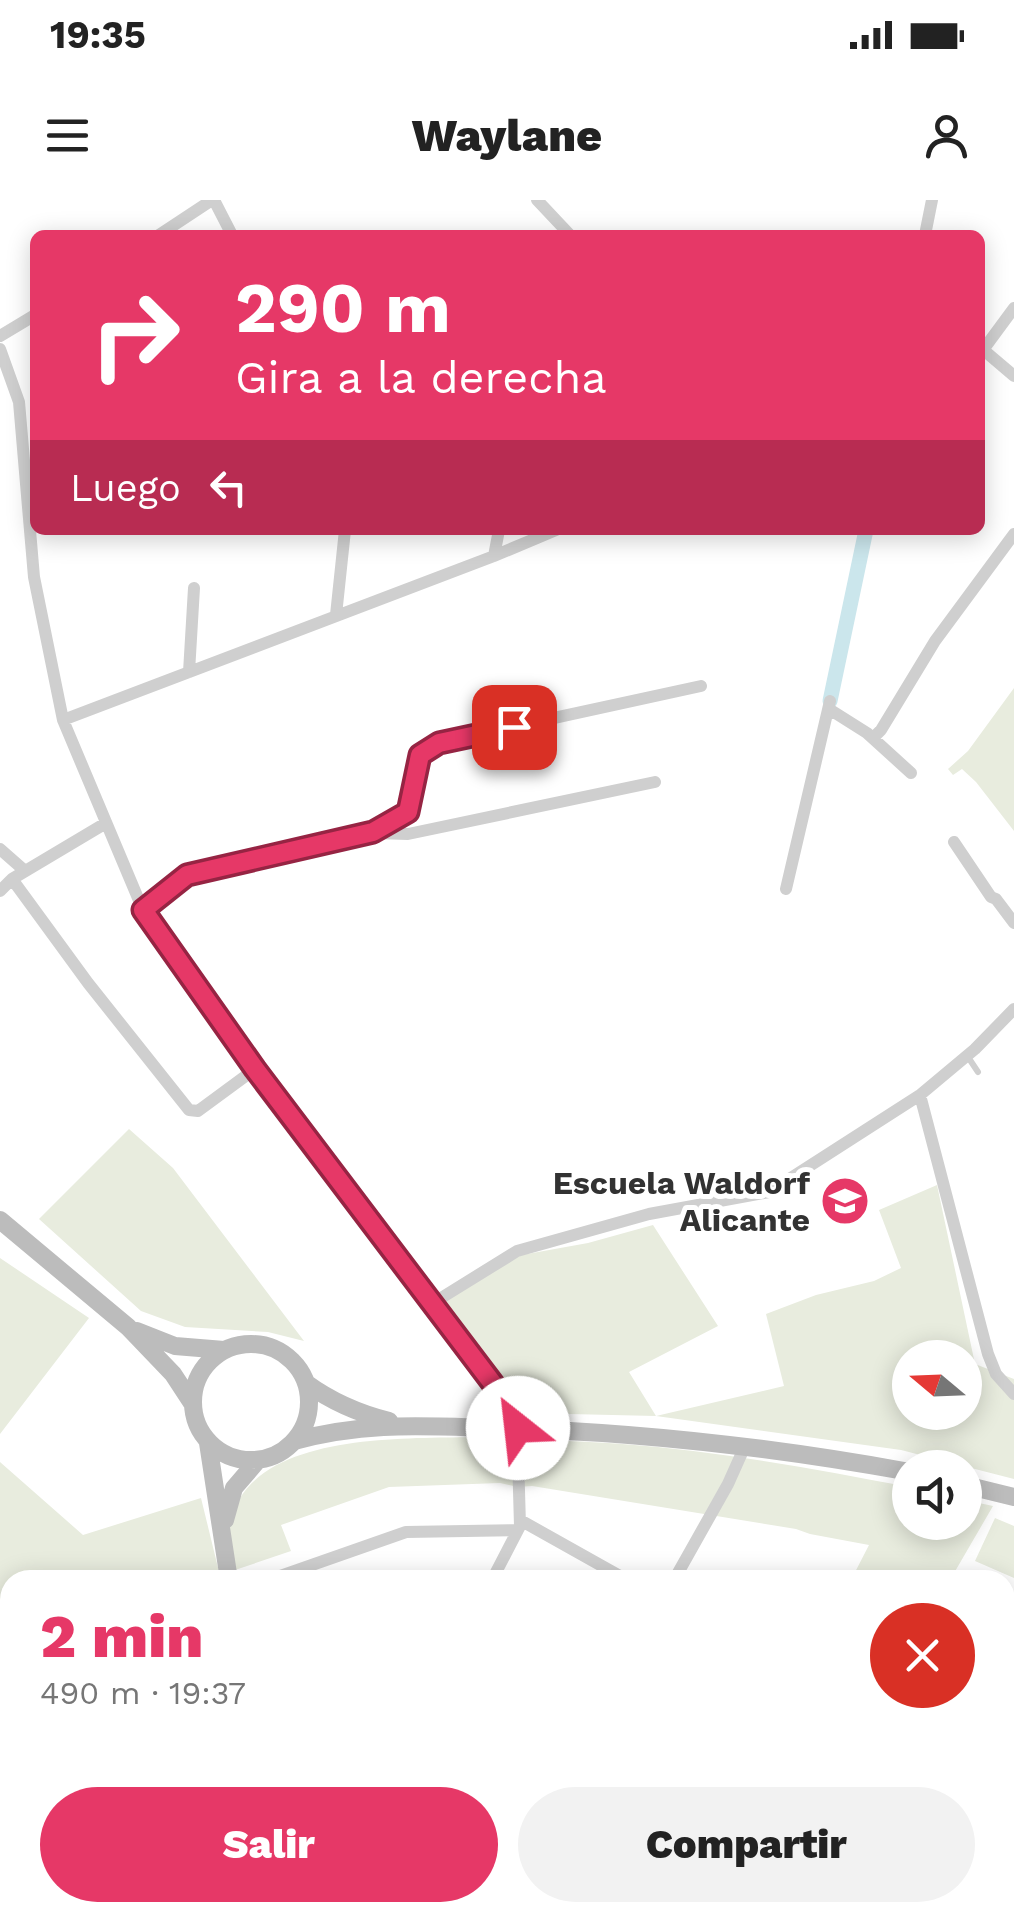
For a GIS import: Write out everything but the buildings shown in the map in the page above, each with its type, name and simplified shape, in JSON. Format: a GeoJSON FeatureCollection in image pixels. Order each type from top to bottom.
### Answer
{"type":"FeatureCollection","features":[{"type":"Feature","properties":{"kind":"main road"},"geometry":{"type":"LineString","coordinates":[[0,1220],[128,1327],[173,1374],[192,1403]]}},
{"type":"Feature","properties":{"kind":"main road"},"geometry":{"type":"LineString","coordinates":[[128,1327],[175,1346],[224,1350],[248,1344],[272,1348],[293,1362],[306,1383],[309,1408],[302,1431],[294,1441],[278,1454],[258,1460],[231,1457],[208,1443]]}},
{"type":"Feature","properties":{"kind":"main road"},"geometry":{"type":"LineString","coordinates":[[224,1350],[200,1372],[192,1403],[197,1424],[208,1443],[228,1570]]}},
{"type":"Feature","properties":{"kind":"main road"},"geometry":{"type":"LineString","coordinates":[[306,1383],[348,1409],[404,1425]]}},
{"type":"Feature","properties":{"kind":"main road"},"geometry":{"type":"LineString","coordinates":[[294,1441],[345,1430],[404,1425],[518,1428],[745,1446],[892,1469]]}},
{"type":"Feature","properties":{"kind":"main road"},"geometry":{"type":"LineString","coordinates":[[222,1530],[234,1488],[258,1460]]}},
{"type":"Feature","properties":{"kind":"main road"},"geometry":{"type":"LineString","coordinates":[[982,1489],[1014,1497]]}},
{"type":"Feature","properties":{"kind":"street"},"geometry":{"type":"LineString","coordinates":[[166,230],[213,200],[229,230]]}},
{"type":"Feature","properties":{"kind":"street"},"geometry":{"type":"LineString","coordinates":[[538,200],[565,230]]}},
{"type":"Feature","properties":{"kind":"street"},"geometry":{"type":"LineString","coordinates":[[926,230],[932,200]]}},
{"type":"Feature","properties":{"kind":"street"},"geometry":{"type":"LineString","coordinates":[[985,343],[1014,308]]}},
{"type":"Feature","properties":{"kind":"street"},"geometry":{"type":"LineString","coordinates":[[0,336],[30,318]]}},
{"type":"Feature","properties":{"kind":"street"},"geometry":{"type":"LineString","coordinates":[[0,349],[20,402],[30,527]]}},
{"type":"Feature","properties":{"kind":"street"},"geometry":{"type":"LineString","coordinates":[[985,351],[1014,376]]}},
{"type":"Feature","properties":{"kind":"street"},"geometry":{"type":"LineString","coordinates":[[873,738],[935,641],[1014,534]]}},
{"type":"Feature","properties":{"kind":"street"},"geometry":{"type":"LineString","coordinates":[[31,535],[34,577],[63,720],[143,910],[255,1069],[512,1409],[518,1428],[519,1525],[497,1570]]}},
{"type":"Feature","properties":{"kind":"street"},"geometry":{"type":"LineString","coordinates":[[336,615],[344,535]]}},
{"type":"Feature","properties":{"kind":"street"},"geometry":{"type":"LineString","coordinates":[[494,556],[498,535]]}},
{"type":"Feature","properties":{"kind":"street"},"geometry":{"type":"LineString","coordinates":[[63,720],[544,535]]}},
{"type":"Feature","properties":{"kind":"street"},"geometry":{"type":"LineString","coordinates":[[189,672],[194,588]]}},
{"type":"Feature","properties":{"kind":"street"},"geometry":{"type":"LineString","coordinates":[[373,832],[408,812],[420,755],[439,743],[700,686]]}},
{"type":"Feature","properties":{"kind":"street"},"geometry":{"type":"LineString","coordinates":[[786,889],[830,705],[911,773]]}},
{"type":"Feature","properties":{"kind":"street"},"geometry":{"type":"LineString","coordinates":[[143,910],[187,875],[373,832],[408,834],[655,782]]}},
{"type":"Feature","properties":{"kind":"street"},"geometry":{"type":"LineString","coordinates":[[0,891],[12,879],[106,824]]}},
{"type":"Feature","properties":{"kind":"street"},"geometry":{"type":"LineString","coordinates":[[954,842],[1014,922]]}},
{"type":"Feature","properties":{"kind":"street"},"geometry":{"type":"LineString","coordinates":[[0,849],[25,872]]}},
{"type":"Feature","properties":{"kind":"street"},"geometry":{"type":"LineString","coordinates":[[12,879],[189,1110],[198,1111],[255,1069]]}},
{"type":"Feature","properties":{"kind":"street"},"geometry":{"type":"LineString","coordinates":[[434,1303],[516,1251],[649,1214],[769,1192],[920,1095],[1014,1009]]}},
{"type":"Feature","properties":{"kind":"street"},"geometry":{"type":"LineString","coordinates":[[920,1095],[988,1354],[996,1374],[1013,1394]]}},
{"type":"Feature","properties":{"kind":"street"},"geometry":{"type":"LineString","coordinates":[[680,1570],[745,1446]]}},
{"type":"Feature","properties":{"kind":"street"},"geometry":{"type":"LineString","coordinates":[[294,1570],[406,1532],[519,1525],[608,1570]]}},
{"type":"Feature","properties":{"kind":"lane"},"geometry":{"type":"LineString","coordinates":[[967,1055],[978,1072]]}},
{"type":"Feature","properties":{"kind":"shaded area"},"geometry":{"type":"Polygon","coordinates":[[[1014,688],[1014,831],[976,782],[962,769],[953,775],[948,769],[968,751],[1014,688]]]}},
{"type":"Feature","properties":{"kind":"shaded area"},"geometry":{"type":"Polygon","coordinates":[[[129,1129],[173,1168],[304,1341],[268,1332],[185,1327],[141,1311],[39,1219],[129,1129]]]}},
{"type":"Feature","properties":{"kind":"shaded area"},"geometry":{"type":"Polygon","coordinates":[[[937,1185],[970,1340],[892,1340],[892,1430],[982,1430],[982,1367],[1014,1379],[1014,1479],[982,1471],[982,1450],[901,1450],[656,1416],[784,1386],[766,1314],[816,1295],[874,1281],[901,1268],[879,1210],[937,1185]]]}},
{"type":"Feature","properties":{"kind":"shaded area"},"geometry":{"type":"Polygon","coordinates":[[[653,1225],[718,1326],[629,1372],[656,1416],[525,1413],[444,1300],[516,1256],[588,1243],[653,1225]]]}},
{"type":"Feature","properties":{"kind":"shaded area"},"geometry":{"type":"Polygon","coordinates":[[[0,1258],[89,1318],[0,1434],[0,1258]]]}},
{"type":"Feature","properties":{"kind":"shaded area"},"geometry":{"type":"Polygon","coordinates":[[[477,1437],[604,1443],[802,1467],[892,1484],[892,1540],[973,1540],[956,1570],[856,1570],[869,1545],[796,1529],[532,1486],[500,1483],[389,1487],[281,1525],[291,1551],[235,1570],[230,1523],[243,1493],[267,1471],[298,1456],[372,1441],[477,1437]]]}},
{"type":"Feature","properties":{"kind":"shaded area"},"geometry":{"type":"Polygon","coordinates":[[[0,1462],[83,1535],[201,1498],[219,1570],[0,1570],[0,1462]]]}},
{"type":"Feature","properties":{"kind":"shaded area"},"geometry":{"type":"Polygon","coordinates":[[[982,1504],[993,1506],[982,1525],[982,1504]]]}},
{"type":"Feature","properties":{"kind":"shaded area"},"geometry":{"type":"Polygon","coordinates":[[[995,1518],[1014,1526],[1014,1570],[996,1570],[975,1561],[995,1518]]]}},
{"type":"Feature","properties":{"kind":"waterway"},"geometry":{"type":"LineString","coordinates":[[830,701],[865,535]]}},
{"type":"Feature","properties":{"kind":"place","name":"Escuela Waldorf Alicante"},"geometry":{"type":"Point","coordinates":[845,1201]}},
{"type":"Feature","properties":{"kind":"route"},"geometry":{"type":"LineString","coordinates":[[514,727],[439,743],[420,755],[408,812],[373,832],[187,875],[143,910],[255,1069],[512,1409],[518,1428]]}}]}
